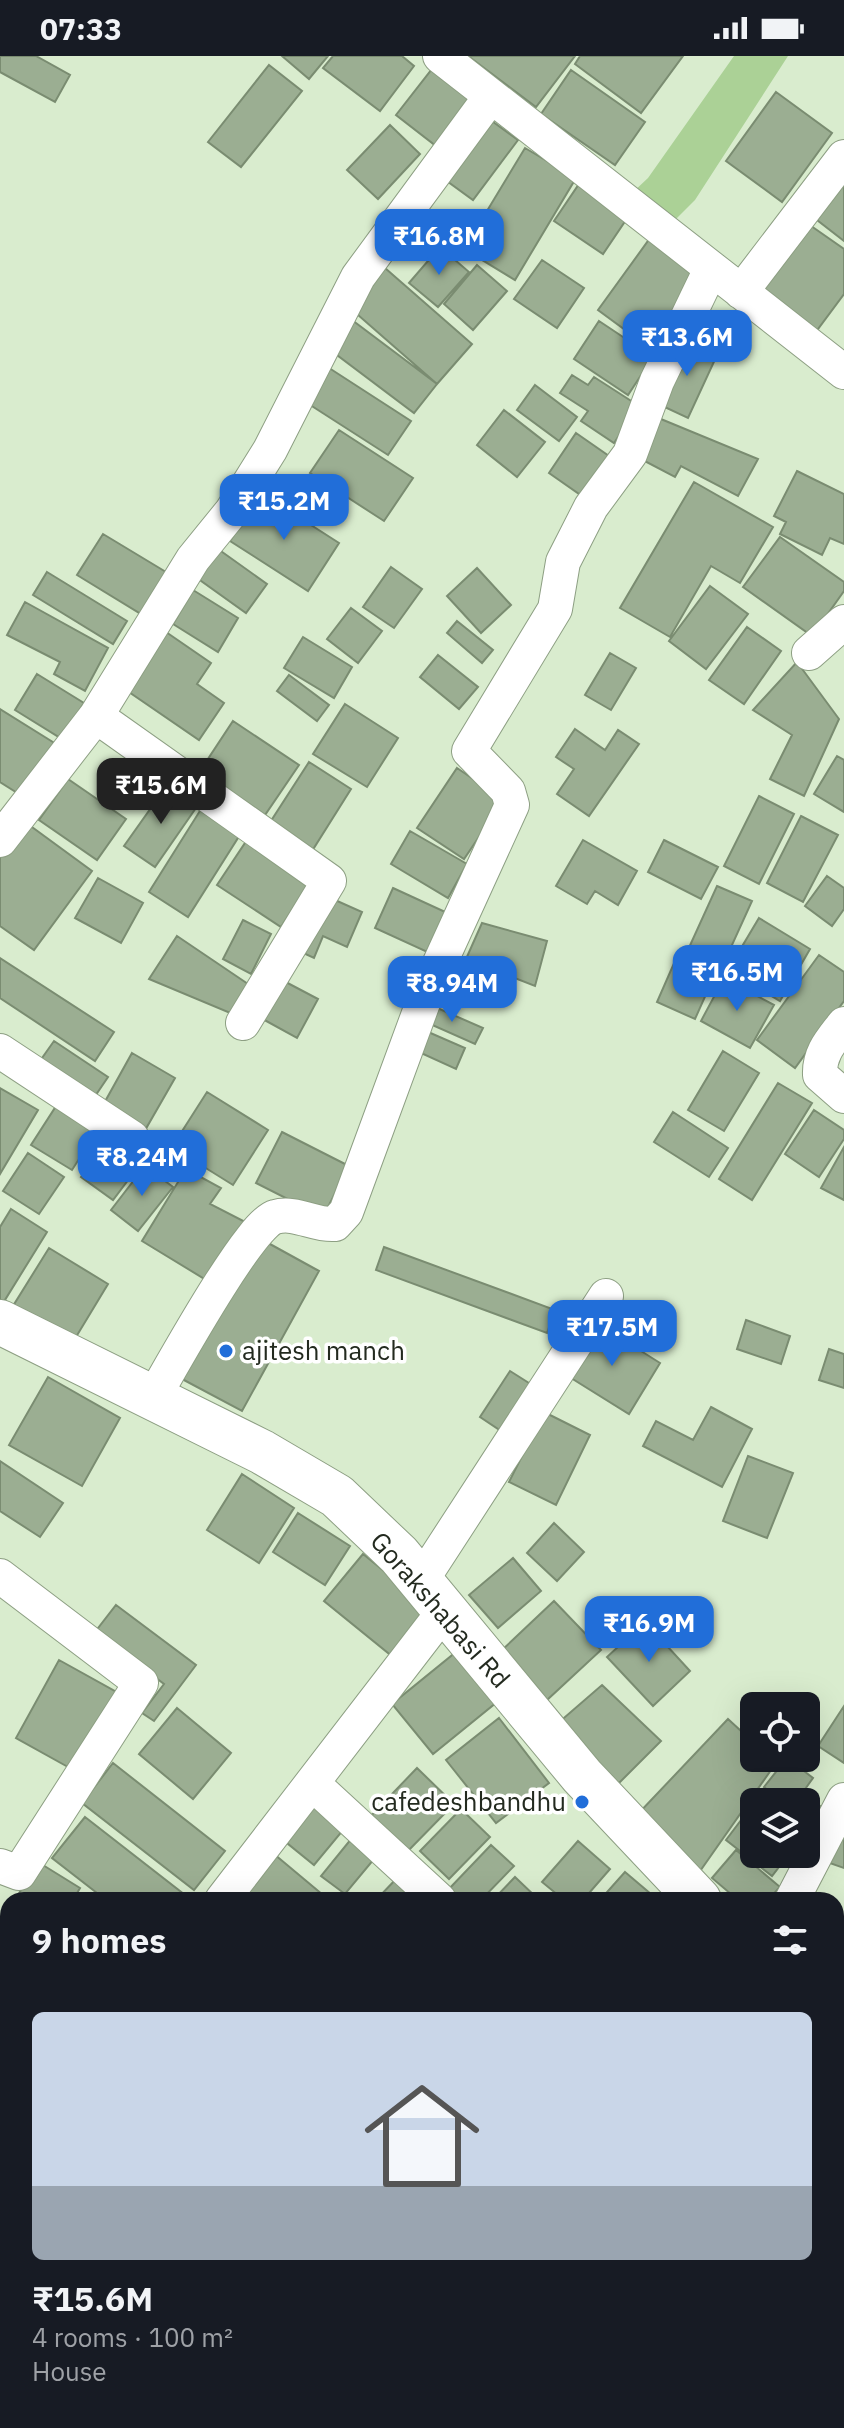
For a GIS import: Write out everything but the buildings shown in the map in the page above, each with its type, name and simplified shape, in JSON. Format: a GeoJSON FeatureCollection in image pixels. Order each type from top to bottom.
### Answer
{"type":"FeatureCollection","features":[{"type":"Feature","properties":{"kind":"street"},"geometry":{"type":"LineString","coordinates":[[440,56],[844,372]]}},
{"type":"Feature","properties":{"kind":"street"},"geometry":{"type":"LineString","coordinates":[[0,840],[96,716],[193,559],[232,511],[270,450],[358,277],[491,96]]}},
{"type":"Feature","properties":{"kind":"street"},"geometry":{"type":"LineString","coordinates":[[741,292],[844,157]]}},
{"type":"Feature","properties":{"kind":"street"},"geometry":{"type":"LineString","coordinates":[[153,1398],[207,1306],[261,1227],[274,1217],[296,1217],[323,1225],[335,1224],[346,1212],[428,989],[512,805],[508,791],[469,751],[555,609],[563,562],[591,507],[630,454],[657,381],[711,269]]}},
{"type":"Feature","properties":{"kind":"street"},"geometry":{"type":"LineString","coordinates":[[809,653],[844,622]]}},
{"type":"Feature","properties":{"kind":"street"},"geometry":{"type":"LineString","coordinates":[[96,716],[329,881],[243,1023]]}},
{"type":"Feature","properties":{"kind":"street"},"geometry":{"type":"LineString","coordinates":[[844,1024],[824,1050],[819,1063],[820,1075],[844,1096]]}},
{"type":"Feature","properties":{"kind":"street"},"geometry":{"type":"LineString","coordinates":[[0,1051],[132,1138]]}},
{"type":"Feature","properties":{"kind":"street"},"geometry":{"type":"LineString","coordinates":[[228,1892],[313,1784],[433,1595],[606,1296]]}},
{"type":"Feature","properties":{"kind":"street","name":"Gorakshabasi Rd"},"geometry":{"type":"LineString","coordinates":[[0,1322],[262,1452],[337,1496],[433,1595],[582,1776],[691,1892]]}},
{"type":"Feature","properties":{"kind":"street"},"geometry":{"type":"LineString","coordinates":[[0,1576],[141,1683],[19,1873],[0,1866]]}},
{"type":"Feature","properties":{"kind":"street"},"geometry":{"type":"LineString","coordinates":[[313,1784],[430,1892]]}},
{"type":"Feature","properties":{"kind":"street"},"geometry":{"type":"LineString","coordinates":[[796,1892],[844,1800]]}},
{"type":"Feature","properties":{"kind":"green space"},"geometry":{"type":"Polygon","coordinates":[[[734,56],[788,56],[695,200],[676,219],[632,193],[648,178],[734,56]]]}},
{"type":"Feature","properties":{"kind":"place","name":"ajitesh manch"},"geometry":{"type":"Point","coordinates":[226,1351]}},
{"type":"Feature","properties":{"kind":"place","name":"cafedeshbandhu"},"geometry":{"type":"Point","coordinates":[582,1802]}}]}
